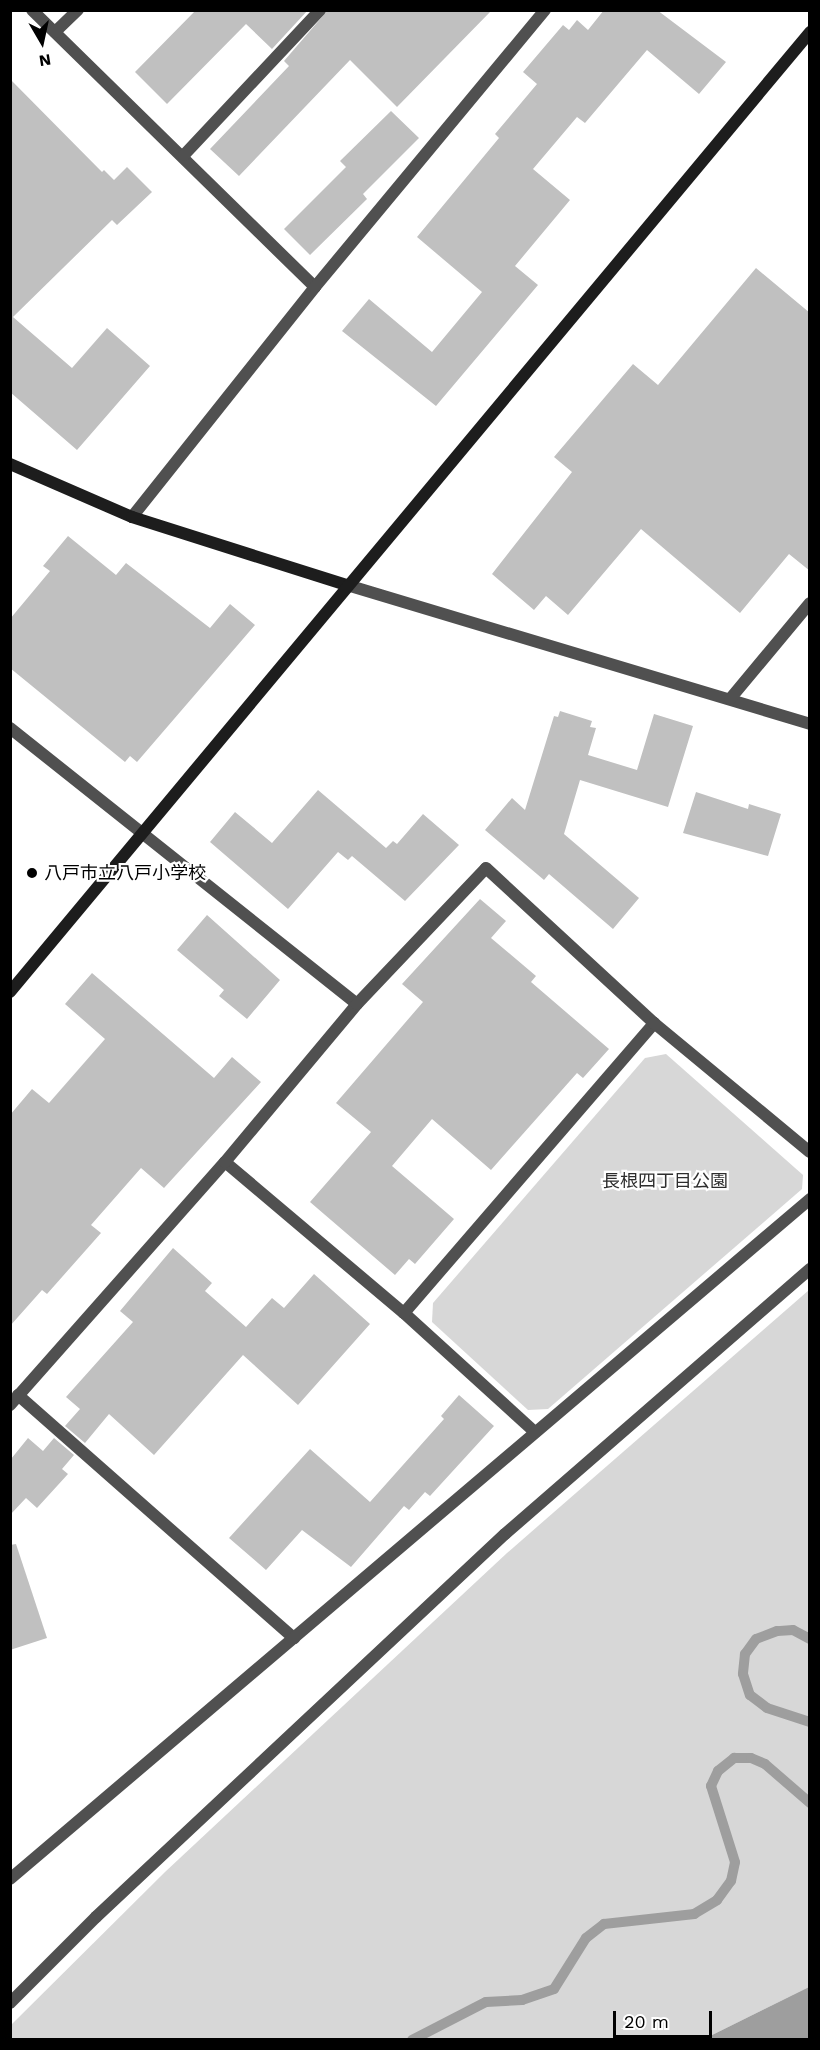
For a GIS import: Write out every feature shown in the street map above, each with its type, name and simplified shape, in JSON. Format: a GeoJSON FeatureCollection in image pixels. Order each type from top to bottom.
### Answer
{"type":"FeatureCollection","features":[{"type":"Feature","properties":{"kind":"street"},"geometry":{"type":"LineString","coordinates":[[32,10],[184,155],[315,287]]}},
{"type":"Feature","properties":{"kind":"street"},"geometry":{"type":"LineString","coordinates":[[55,32],[78,10]]}},
{"type":"Feature","properties":{"kind":"street"},"geometry":{"type":"LineString","coordinates":[[184,155],[320,10]]}},
{"type":"Feature","properties":{"kind":"street"},"geometry":{"type":"LineString","coordinates":[[132,517],[315,287],[545,10]]}},
{"type":"Feature","properties":{"kind":"street"},"geometry":{"type":"LineString","coordinates":[[10,992],[347,585],[810,33]]}},
{"type":"Feature","properties":{"kind":"street"},"geometry":{"type":"LineString","coordinates":[[10,464],[132,517],[347,585],[810,724]]}},
{"type":"Feature","properties":{"kind":"street"},"geometry":{"type":"LineString","coordinates":[[730,699],[810,603]]}},
{"type":"Feature","properties":{"kind":"street"},"geometry":{"type":"LineString","coordinates":[[10,728],[357,1004]]}},
{"type":"Feature","properties":{"kind":"street"},"geometry":{"type":"LineString","coordinates":[[294,1638],[14,1400],[225,1162],[357,1004],[486,868],[654,1023],[810,1152]]}},
{"type":"Feature","properties":{"kind":"street"},"geometry":{"type":"LineString","coordinates":[[404,1312],[654,1023]]}},
{"type":"Feature","properties":{"kind":"street"},"geometry":{"type":"LineString","coordinates":[[225,1162],[404,1312],[536,1432]]}},
{"type":"Feature","properties":{"kind":"street"},"geometry":{"type":"LineString","coordinates":[[10,1879],[810,1199]]}},
{"type":"Feature","properties":{"kind":"street"},"geometry":{"type":"LineString","coordinates":[[10,2002],[96,1917],[505,1534],[810,1269]]}},
{"type":"Feature","properties":{"kind":"green space","name":"長根四丁目公園"},"geometry":{"type":"Polygon","coordinates":[[[666,1054],[803,1175],[802,1189],[548,1409],[528,1410],[432,1322],[433,1303],[645,1058],[666,1054]]]}},
{"type":"Feature","properties":{"kind":"green space"},"geometry":{"type":"Polygon","coordinates":[[[809,1290],[809,1987],[704,2039],[11,2040],[11,2025],[165,1872],[507,1553],[809,1290]]]}},
{"type":"Feature","properties":{"kind":"shaded area"},"geometry":{"type":"Polygon","coordinates":[[[809,1987],[809,2039],[704,2039],[809,1987]]]}},
{"type":"Feature","properties":{"kind":"building"},"geometry":{"type":"Polygon","coordinates":[[[196,10],[308,10],[272,49],[246,24],[167,104],[135,72],[196,10]]]}},
{"type":"Feature","properties":{"kind":"building"},"geometry":{"type":"Polygon","coordinates":[[[328,10],[492,10],[397,107],[350,60],[239,176],[210,149],[289,66],[284,61],[328,10]]]}},
{"type":"Feature","properties":{"kind":"building"},"geometry":{"type":"Polygon","coordinates":[[[604,10],[657,10],[726,62],[699,94],[647,50],[585,123],[577,117],[533,169],[570,200],[515,266],[538,285],[436,406],[342,331],[369,299],[432,352],[482,292],[417,237],[499,138],[495,134],[537,84],[523,72],[563,25],[569,30],[577,20],[588,30],[604,10]]]}},
{"type":"Feature","properties":{"kind":"building"},"geometry":{"type":"Polygon","coordinates":[[[10,79],[102,172],[104,170],[114,180],[127,167],[152,192],[117,225],[112,220],[13,317],[72,368],[107,328],[150,366],[77,450],[10,392],[10,79]]]}},
{"type":"Feature","properties":{"kind":"building"},"geometry":{"type":"Polygon","coordinates":[[[391,111],[419,138],[363,194],[367,199],[310,255],[284,229],[346,167],[340,161],[391,111]]]}},
{"type":"Feature","properties":{"kind":"building"},"geometry":{"type":"Polygon","coordinates":[[[756,268],[810,313],[810,571],[789,554],[740,613],[641,529],[568,615],[546,596],[534,610],[492,574],[572,472],[554,457],[633,364],[658,385],[756,268]]]}},
{"type":"Feature","properties":{"kind":"building"},"geometry":{"type":"Polygon","coordinates":[[[68,536],[116,575],[126,563],[210,628],[230,604],[255,625],[137,762],[130,756],[125,762],[10,668],[10,619],[50,571],[43,566],[68,536]]]}},
{"type":"Feature","properties":{"kind":"building"},"geometry":{"type":"Polygon","coordinates":[[[560,711],[592,721],[590,727],[596,728],[588,755],[637,770],[654,714],[693,726],[668,807],[580,780],[564,834],[639,898],[613,929],[549,874],[544,880],[485,830],[512,798],[525,810],[554,716],[558,717],[560,711]]]}},
{"type":"Feature","properties":{"kind":"building"},"geometry":{"type":"Polygon","coordinates":[[[318,790],[386,848],[393,841],[397,844],[423,814],[459,845],[405,901],[352,856],[348,860],[338,852],[288,909],[210,842],[235,812],[272,843],[318,790]]]}},
{"type":"Feature","properties":{"kind":"building"},"geometry":{"type":"Polygon","coordinates":[[[696,792],[748,809],[749,804],[781,814],[768,856],[683,833],[696,792]]]}},
{"type":"Feature","properties":{"kind":"building"},"geometry":{"type":"Polygon","coordinates":[[[480,899],[506,921],[491,938],[536,976],[531,982],[609,1049],[583,1078],[577,1073],[491,1170],[432,1119],[392,1166],[454,1219],[415,1264],[409,1259],[395,1275],[310,1202],[371,1132],[336,1103],[423,1002],[402,984],[480,899]]]}},
{"type":"Feature","properties":{"kind":"building"},"geometry":{"type":"Polygon","coordinates":[[[207,915],[280,980],[247,1019],[219,996],[224,990],[177,950],[207,915]]]}},
{"type":"Feature","properties":{"kind":"building"},"geometry":{"type":"Polygon","coordinates":[[[92,973],[214,1078],[232,1057],[261,1082],[164,1188],[141,1168],[91,1225],[101,1233],[47,1294],[42,1290],[10,1326],[10,1115],[32,1089],[49,1103],[105,1039],[65,1004],[92,973]]]}},
{"type":"Feature","properties":{"kind":"building"},"geometry":{"type":"Polygon","coordinates":[[[173,1248],[212,1283],[205,1291],[246,1327],[272,1298],[284,1308],[314,1274],[370,1324],[298,1405],[243,1355],[154,1455],[109,1414],[85,1443],[65,1426],[80,1409],[66,1397],[133,1322],[120,1311],[173,1248]]]}},
{"type":"Feature","properties":{"kind":"building"},"geometry":{"type":"Polygon","coordinates":[[[459,1395],[494,1426],[430,1496],[425,1492],[409,1510],[404,1506],[351,1567],[302,1530],[266,1570],[229,1538],[310,1449],[370,1502],[444,1419],[441,1416],[459,1395]]]}},
{"type":"Feature","properties":{"kind":"building"},"geometry":{"type":"Polygon","coordinates":[[[28,1438],[43,1451],[54,1438],[74,1455],[62,1469],[68,1474],[37,1508],[26,1498],[10,1515],[11,1459],[28,1438]]]}},
{"type":"Feature","properties":{"kind":"building"},"geometry":{"type":"Polygon","coordinates":[[[16,1544],[47,1638],[10,1650],[10,1545],[16,1544]]]}},
{"type":"Feature","properties":{"kind":"waterway"},"geometry":{"type":"LineString","coordinates":[[810,1639],[793,1630],[777,1631],[756,1639],[745,1654],[743,1674],[750,1695],[767,1708],[810,1722]]}},
{"type":"Feature","properties":{"kind":"waterway"},"geometry":{"type":"LineString","coordinates":[[412,2040],[486,2002],[522,2000],[554,1989],[586,1938],[604,1924],[694,1914],[717,1900],[731,1881],[735,1862],[711,1786],[718,1771],[734,1758],[751,1758],[765,1764],[810,1803]]}},
{"type":"Feature","properties":{"kind":"place","name":"八戸市立八戸小学校"},"geometry":{"type":"Point","coordinates":[32,873]}}]}
